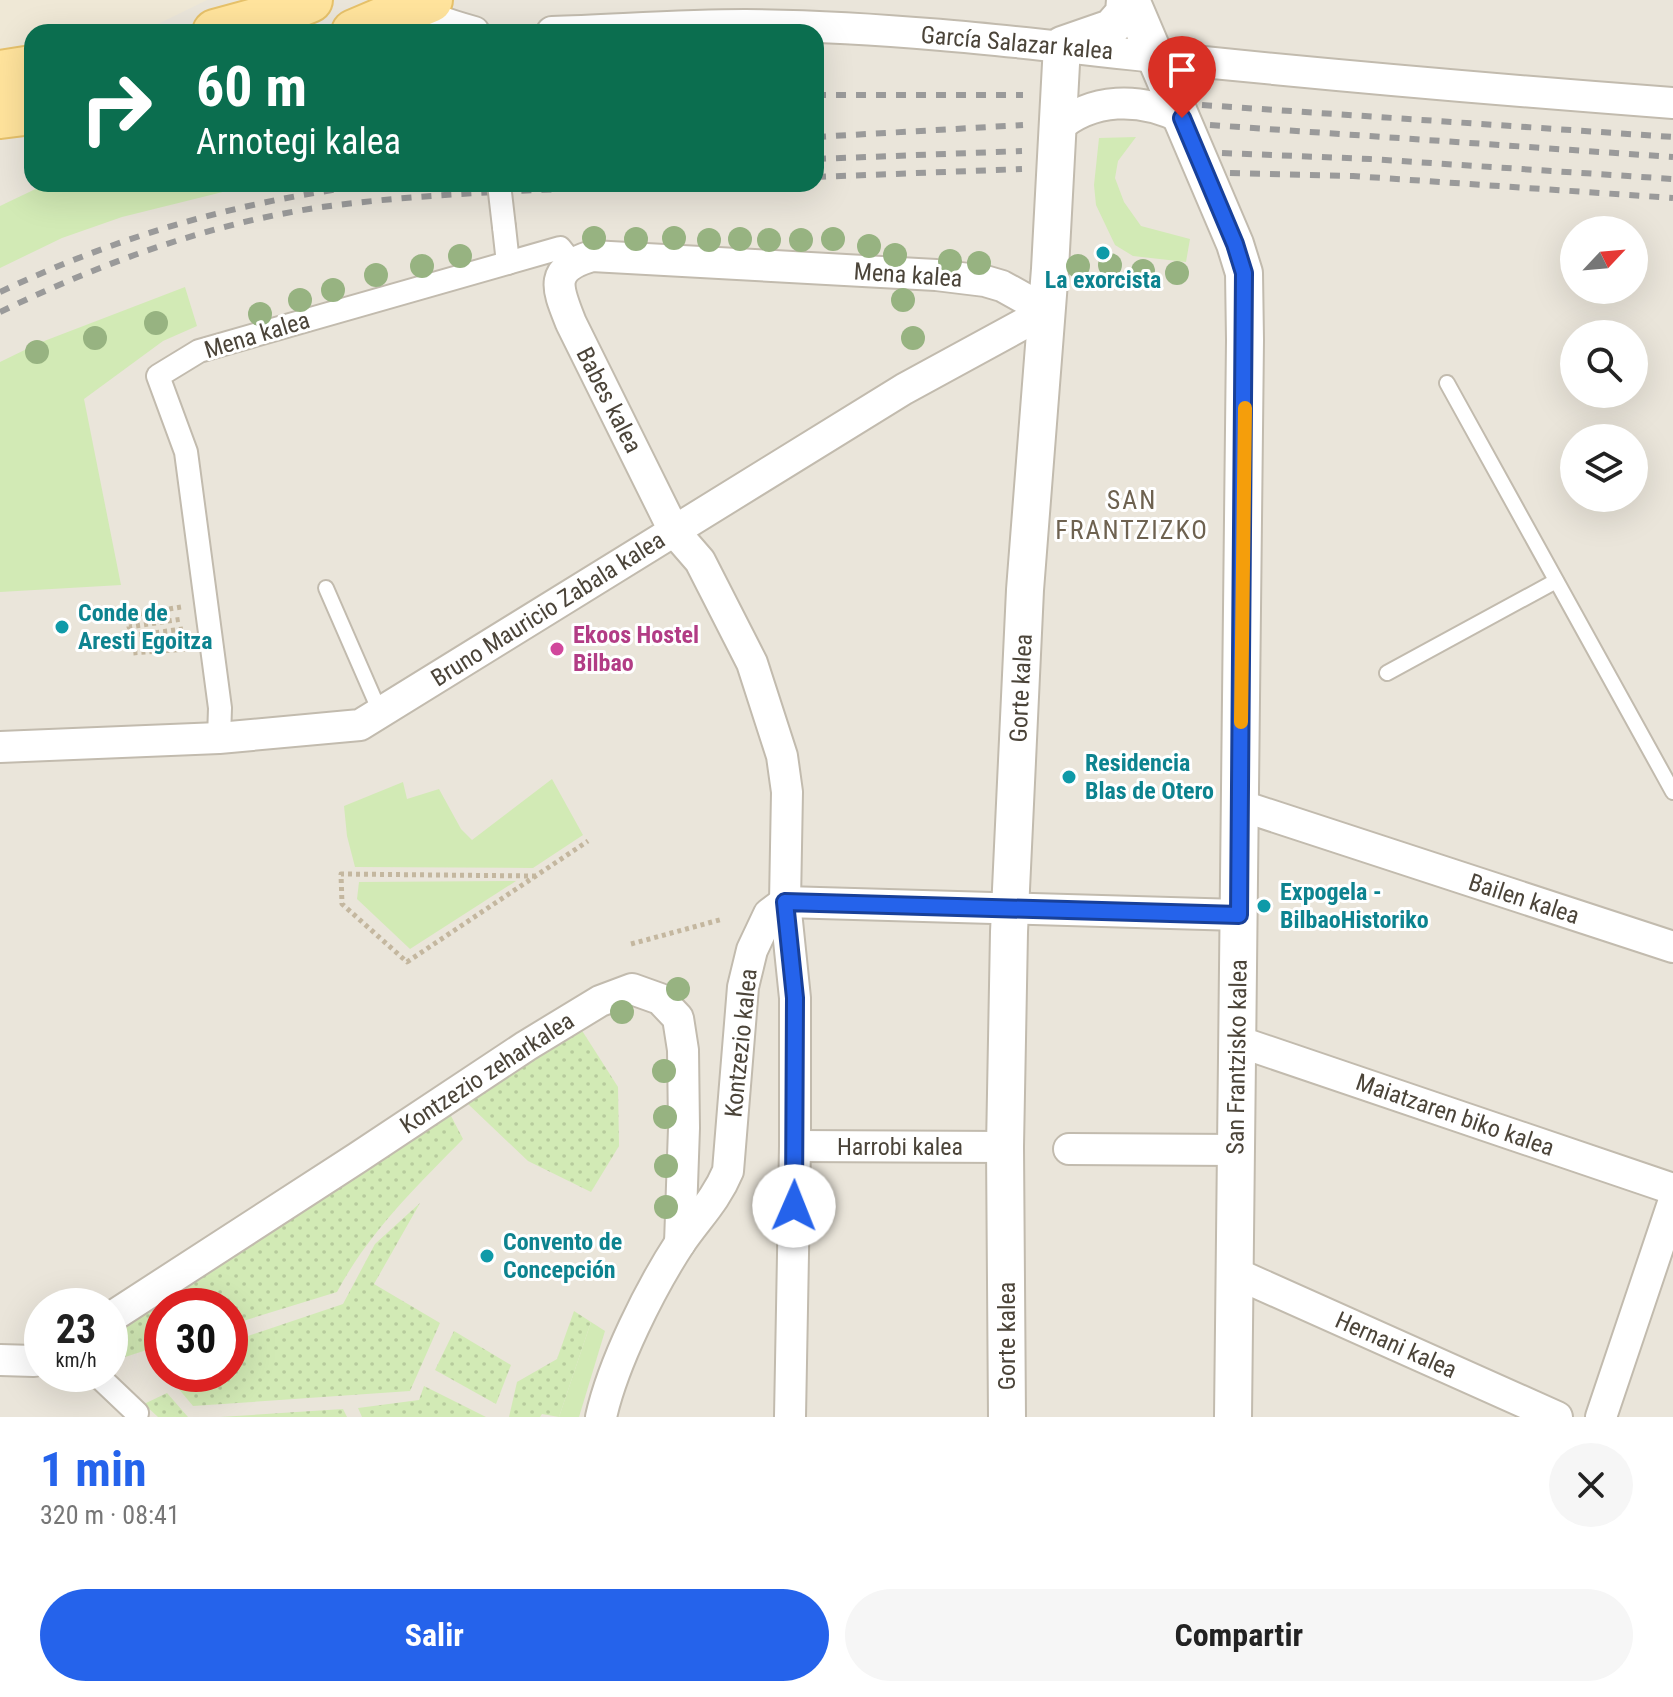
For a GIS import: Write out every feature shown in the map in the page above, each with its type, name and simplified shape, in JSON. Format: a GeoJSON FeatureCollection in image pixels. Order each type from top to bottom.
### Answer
{"type":"FeatureCollection","features":[{"type":"Feature","properties":{"kind":"main road"},"geometry":{"type":"LineString","coordinates":[[244,24],[310,0]]}},
{"type":"Feature","properties":{"kind":"main road"},"geometry":{"type":"LineString","coordinates":[[371,24],[416,3]]}},
{"type":"Feature","properties":{"kind":"main road"},"geometry":{"type":"LineString","coordinates":[[0,73],[24,69]]}},
{"type":"Feature","properties":{"kind":"main road"},"geometry":{"type":"LineString","coordinates":[[0,116],[24,113]]}},
{"type":"Feature","properties":{"kind":"street"},"geometry":{"type":"LineString","coordinates":[[1062,45],[1111,28],[1124,13],[1125,0]]}},
{"type":"Feature","properties":{"kind":"street","name":"San Frantzisko kalea"},"geometry":{"type":"LineString","coordinates":[[1131,0],[1235,244],[1244,273],[1233,1417]]}},
{"type":"Feature","properties":{"kind":"street"},"geometry":{"type":"LineString","coordinates":[[416,3],[445,24]]}},
{"type":"Feature","properties":{"kind":"street","name":"García Salazar kalea"},"geometry":{"type":"LineString","coordinates":[[824,29],[1062,45],[1157,57],[1673,103]]}},
{"type":"Feature","properties":{"kind":"street","name":"Gorte kalea"},"geometry":{"type":"LineString","coordinates":[[1007,1417],[1005,1147],[1011,909],[1025,590],[1047,311],[1062,45]]}},
{"type":"Feature","properties":{"kind":"street"},"geometry":{"type":"LineString","coordinates":[[1056,129],[1073,114],[1112,104],[1161,107],[1182,118]]}},
{"type":"Feature","properties":{"kind":"street"},"geometry":{"type":"LineString","coordinates":[[500,192],[508,263]]}},
{"type":"Feature","properties":{"kind":"street","name":"Mena kalea"},"geometry":{"type":"LineString","coordinates":[[219,738],[220,708],[186,452],[158,376],[199,351],[560,248],[568,265],[592,256],[936,275],[994,284],[1047,311]]}},
{"type":"Feature","properties":{"kind":"street","name":"Babes kalea"},"geometry":{"type":"LineString","coordinates":[[568,265],[558,291],[674,531]]}},
{"type":"Feature","properties":{"kind":"street","name":"Bruno Mauricio Zabala kalea"},"geometry":{"type":"LineString","coordinates":[[0,747],[219,738],[360,725],[904,389],[1047,311]]}},
{"type":"Feature","properties":{"kind":"street"},"geometry":{"type":"LineString","coordinates":[[674,531],[700,561],[752,663],[782,756],[787,792],[785,902],[795,998],[790,1417]]}},
{"type":"Feature","properties":{"kind":"street","name":"Bailen kalea"},"geometry":{"type":"LineString","coordinates":[[1239,805],[1673,947]]}},
{"type":"Feature","properties":{"kind":"street"},"geometry":{"type":"LineString","coordinates":[[785,902],[1239,915]]}},
{"type":"Feature","properties":{"kind":"street","name":"Kontzezio kalea"},"geometry":{"type":"LineString","coordinates":[[601,1417],[607,1390],[642,1313],[680,1243],[719,1193],[728,1171],[743,987],[752,950],[769,914],[785,902]]}},
{"type":"Feature","properties":{"kind":"street","name":"Kontzezio zeharkalea"},"geometry":{"type":"LineString","coordinates":[[128,1306],[526,1046],[600,1001],[632,989],[660,999],[678,1018],[683,1050],[680,1243]]}},
{"type":"Feature","properties":{"kind":"street","name":"Maiatzaren biko kalea"},"geometry":{"type":"LineString","coordinates":[[1237,1041],[1673,1189]]}},
{"type":"Feature","properties":{"kind":"street","name":"Harrobi kalea"},"geometry":{"type":"LineString","coordinates":[[795,1146],[1005,1147]]}},
{"type":"Feature","properties":{"kind":"street"},"geometry":{"type":"LineString","coordinates":[[1069,1149],[1236,1150]]}},
{"type":"Feature","properties":{"kind":"street"},"geometry":{"type":"LineString","coordinates":[[1601,1417],[1673,1203]]}},
{"type":"Feature","properties":{"kind":"street","name":"Hernani kalea"},"geometry":{"type":"LineString","coordinates":[[1235,1273],[1557,1417]]}},
{"type":"Feature","properties":{"kind":"street"},"geometry":{"type":"LineString","coordinates":[[0,1360],[24,1361]]}},
{"type":"Feature","properties":{"kind":"street"},"geometry":{"type":"LineString","coordinates":[[115,1392],[137,1413]]}},
{"type":"Feature","properties":{"kind":"lane"},"geometry":{"type":"LineString","coordinates":[[1447,383],[1673,792]]}},
{"type":"Feature","properties":{"kind":"lane"},"geometry":{"type":"LineString","coordinates":[[1387,673],[1556,581]]}},
{"type":"Feature","properties":{"kind":"lane"},"geometry":{"type":"LineString","coordinates":[[326,588],[380,712]]}},
{"type":"Feature","properties":{"kind":"path"},"geometry":{"type":"LineString","coordinates":[[192,605],[128,616],[129,627],[194,618]]}},
{"type":"Feature","properties":{"kind":"path"},"geometry":{"type":"LineString","coordinates":[[195,627],[130,636],[132,653],[212,647]]}},
{"type":"Feature","properties":{"kind":"path"},"geometry":{"type":"LineString","coordinates":[[536,876],[341,874],[342,904],[407,962],[536,876],[588,841]]}},
{"type":"Feature","properties":{"kind":"path"},"geometry":{"type":"LineString","coordinates":[[631,944],[723,919]]}},
{"type":"Feature","properties":{"kind":"shaded area"},"geometry":{"type":"Polygon","coordinates":[[[0,0],[1673,0],[1673,1417],[0,1417],[0,0]]]}},
{"type":"Feature","properties":{"kind":"shaded area"},"geometry":{"type":"Polygon","coordinates":[[[0,0],[207,0],[158,24],[24,24],[24,48],[0,52],[0,0]]]}},
{"type":"Feature","properties":{"kind":"green space"},"geometry":{"type":"Polygon","coordinates":[[[1136,137],[1118,161],[1115,178],[1124,202],[1141,226],[1190,239],[1186,262],[1133,256],[1115,245],[1096,205],[1094,185],[1099,138],[1136,137]]]}},
{"type":"Feature","properties":{"kind":"green space"},"geometry":{"type":"Polygon","coordinates":[[[29,192],[223,192],[122,217],[62,238],[0,268],[0,206],[29,192]]]}},
{"type":"Feature","properties":{"kind":"green space"},"geometry":{"type":"Polygon","coordinates":[[[185,287],[197,326],[163,341],[84,399],[121,585],[0,592],[0,362],[39,343],[185,287]]]}},
{"type":"Feature","properties":{"kind":"green space"},"geometry":{"type":"Polygon","coordinates":[[[552,779],[583,835],[533,868],[355,867],[344,806],[403,782],[407,799],[439,789],[461,829],[472,840],[552,779]]]}},
{"type":"Feature","properties":{"kind":"green space"},"geometry":{"type":"Polygon","coordinates":[[[516,881],[410,949],[357,899],[359,882],[516,881]]]}},
{"type":"Feature","properties":{"kind":"green space"},"geometry":{"type":"Polygon","coordinates":[[[581,1029],[618,1087],[619,1146],[591,1192],[528,1161],[467,1103],[581,1029]]]}},
{"type":"Feature","properties":{"kind":"green space"},"geometry":{"type":"Polygon","coordinates":[[[450,1114],[463,1139],[379,1230],[337,1292],[248,1319],[248,1288],[183,1288],[450,1114]]]}},
{"type":"Feature","properties":{"kind":"green space"},"geometry":{"type":"Polygon","coordinates":[[[420,1203],[374,1284],[440,1323],[410,1391],[193,1406],[181,1392],[248,1392],[248,1336],[343,1304],[375,1244],[420,1203]]]}},
{"type":"Feature","properties":{"kind":"green space"},"geometry":{"type":"Polygon","coordinates":[[[574,1311],[591,1322],[559,1417],[542,1414],[540,1417],[509,1417],[517,1382],[557,1359],[574,1311]]]}},
{"type":"Feature","properties":{"kind":"green space"},"geometry":{"type":"Polygon","coordinates":[[[144,1313],[144,1351],[128,1356],[128,1324],[144,1313]]]}},
{"type":"Feature","properties":{"kind":"green space"},"geometry":{"type":"Polygon","coordinates":[[[591,1322],[605,1331],[579,1417],[559,1417],[591,1322]]]}},
{"type":"Feature","properties":{"kind":"green space"},"geometry":{"type":"Polygon","coordinates":[[[454,1331],[511,1365],[496,1404],[435,1370],[454,1331]]]}},
{"type":"Feature","properties":{"kind":"green space"},"geometry":{"type":"Polygon","coordinates":[[[424,1386],[486,1417],[362,1417],[358,1408],[419,1400],[424,1386]]]}},
{"type":"Feature","properties":{"kind":"green space"},"geometry":{"type":"Polygon","coordinates":[[[167,1393],[188,1417],[158,1417],[144,1404],[167,1393]]]}},
{"type":"Feature","properties":{"kind":"green space"},"geometry":{"type":"Polygon","coordinates":[[[343,1409],[347,1417],[220,1417],[343,1409]]]}},
{"type":"Feature","properties":{"kind":"railway"},"geometry":{"type":"LineString","coordinates":[[824,95],[1023,95]]}},
{"type":"Feature","properties":{"kind":"railway"},"geometry":{"type":"LineString","coordinates":[[1202,105],[1673,137]]}},
{"type":"Feature","properties":{"kind":"railway"},"geometry":{"type":"LineString","coordinates":[[824,137],[1023,125]]}},
{"type":"Feature","properties":{"kind":"railway"},"geometry":{"type":"LineString","coordinates":[[1210,125],[1673,157]]}},
{"type":"Feature","properties":{"kind":"railway"},"geometry":{"type":"LineString","coordinates":[[824,159],[1022,151]]}},
{"type":"Feature","properties":{"kind":"railway"},"geometry":{"type":"LineString","coordinates":[[1222,153],[1370,159],[1673,179]]}},
{"type":"Feature","properties":{"kind":"railway"},"geometry":{"type":"LineString","coordinates":[[824,177],[1022,169]]}},
{"type":"Feature","properties":{"kind":"railway"},"geometry":{"type":"LineString","coordinates":[[1230,173],[1353,176],[1673,198]]}},
{"type":"Feature","properties":{"kind":"railway"},"geometry":{"type":"LineString","coordinates":[[0,292],[137,237],[231,210],[322,192]]}},
{"type":"Feature","properties":{"kind":"railway"},"geometry":{"type":"LineString","coordinates":[[0,312],[117,261],[239,223],[322,207],[501,192]]}},
{"type":"Feature","properties":{"kind":"slow traffic"},"geometry":{"type":"LineString","coordinates":[[1241,722],[1245,408]]}},
{"type":"Feature","properties":{"kind":"place","name":"La exorcista"},"geometry":{"type":"Point","coordinates":[1103,253]}},
{"type":"Feature","properties":{"kind":"place","name":"Conde de Aresti Egoitza"},"geometry":{"type":"Point","coordinates":[62,627]}},
{"type":"Feature","properties":{"kind":"place","name":"Ekoos Hostel Bilbao"},"geometry":{"type":"Point","coordinates":[557,649]}},
{"type":"Feature","properties":{"kind":"place","name":"Residencia Blas de Otero"},"geometry":{"type":"Point","coordinates":[1069,777]}},
{"type":"Feature","properties":{"kind":"place","name":"Expogela - BilbaoHistoriko"},"geometry":{"type":"Point","coordinates":[1264,906]}},
{"type":"Feature","properties":{"kind":"place","name":"Convento de Concepción"},"geometry":{"type":"Point","coordinates":[487,1256]}},
{"type":"Feature","properties":{"kind":"district","name":"SAN FRANTZIZKO"},"geometry":{"type":"Point","coordinates":[1132,515]}},
{"type":"Feature","properties":{"kind":"route"},"geometry":{"type":"LineString","coordinates":[[794,1206],[795,998],[785,902],[1239,915],[1244,273],[1235,244],[1182,118]]}}]}
